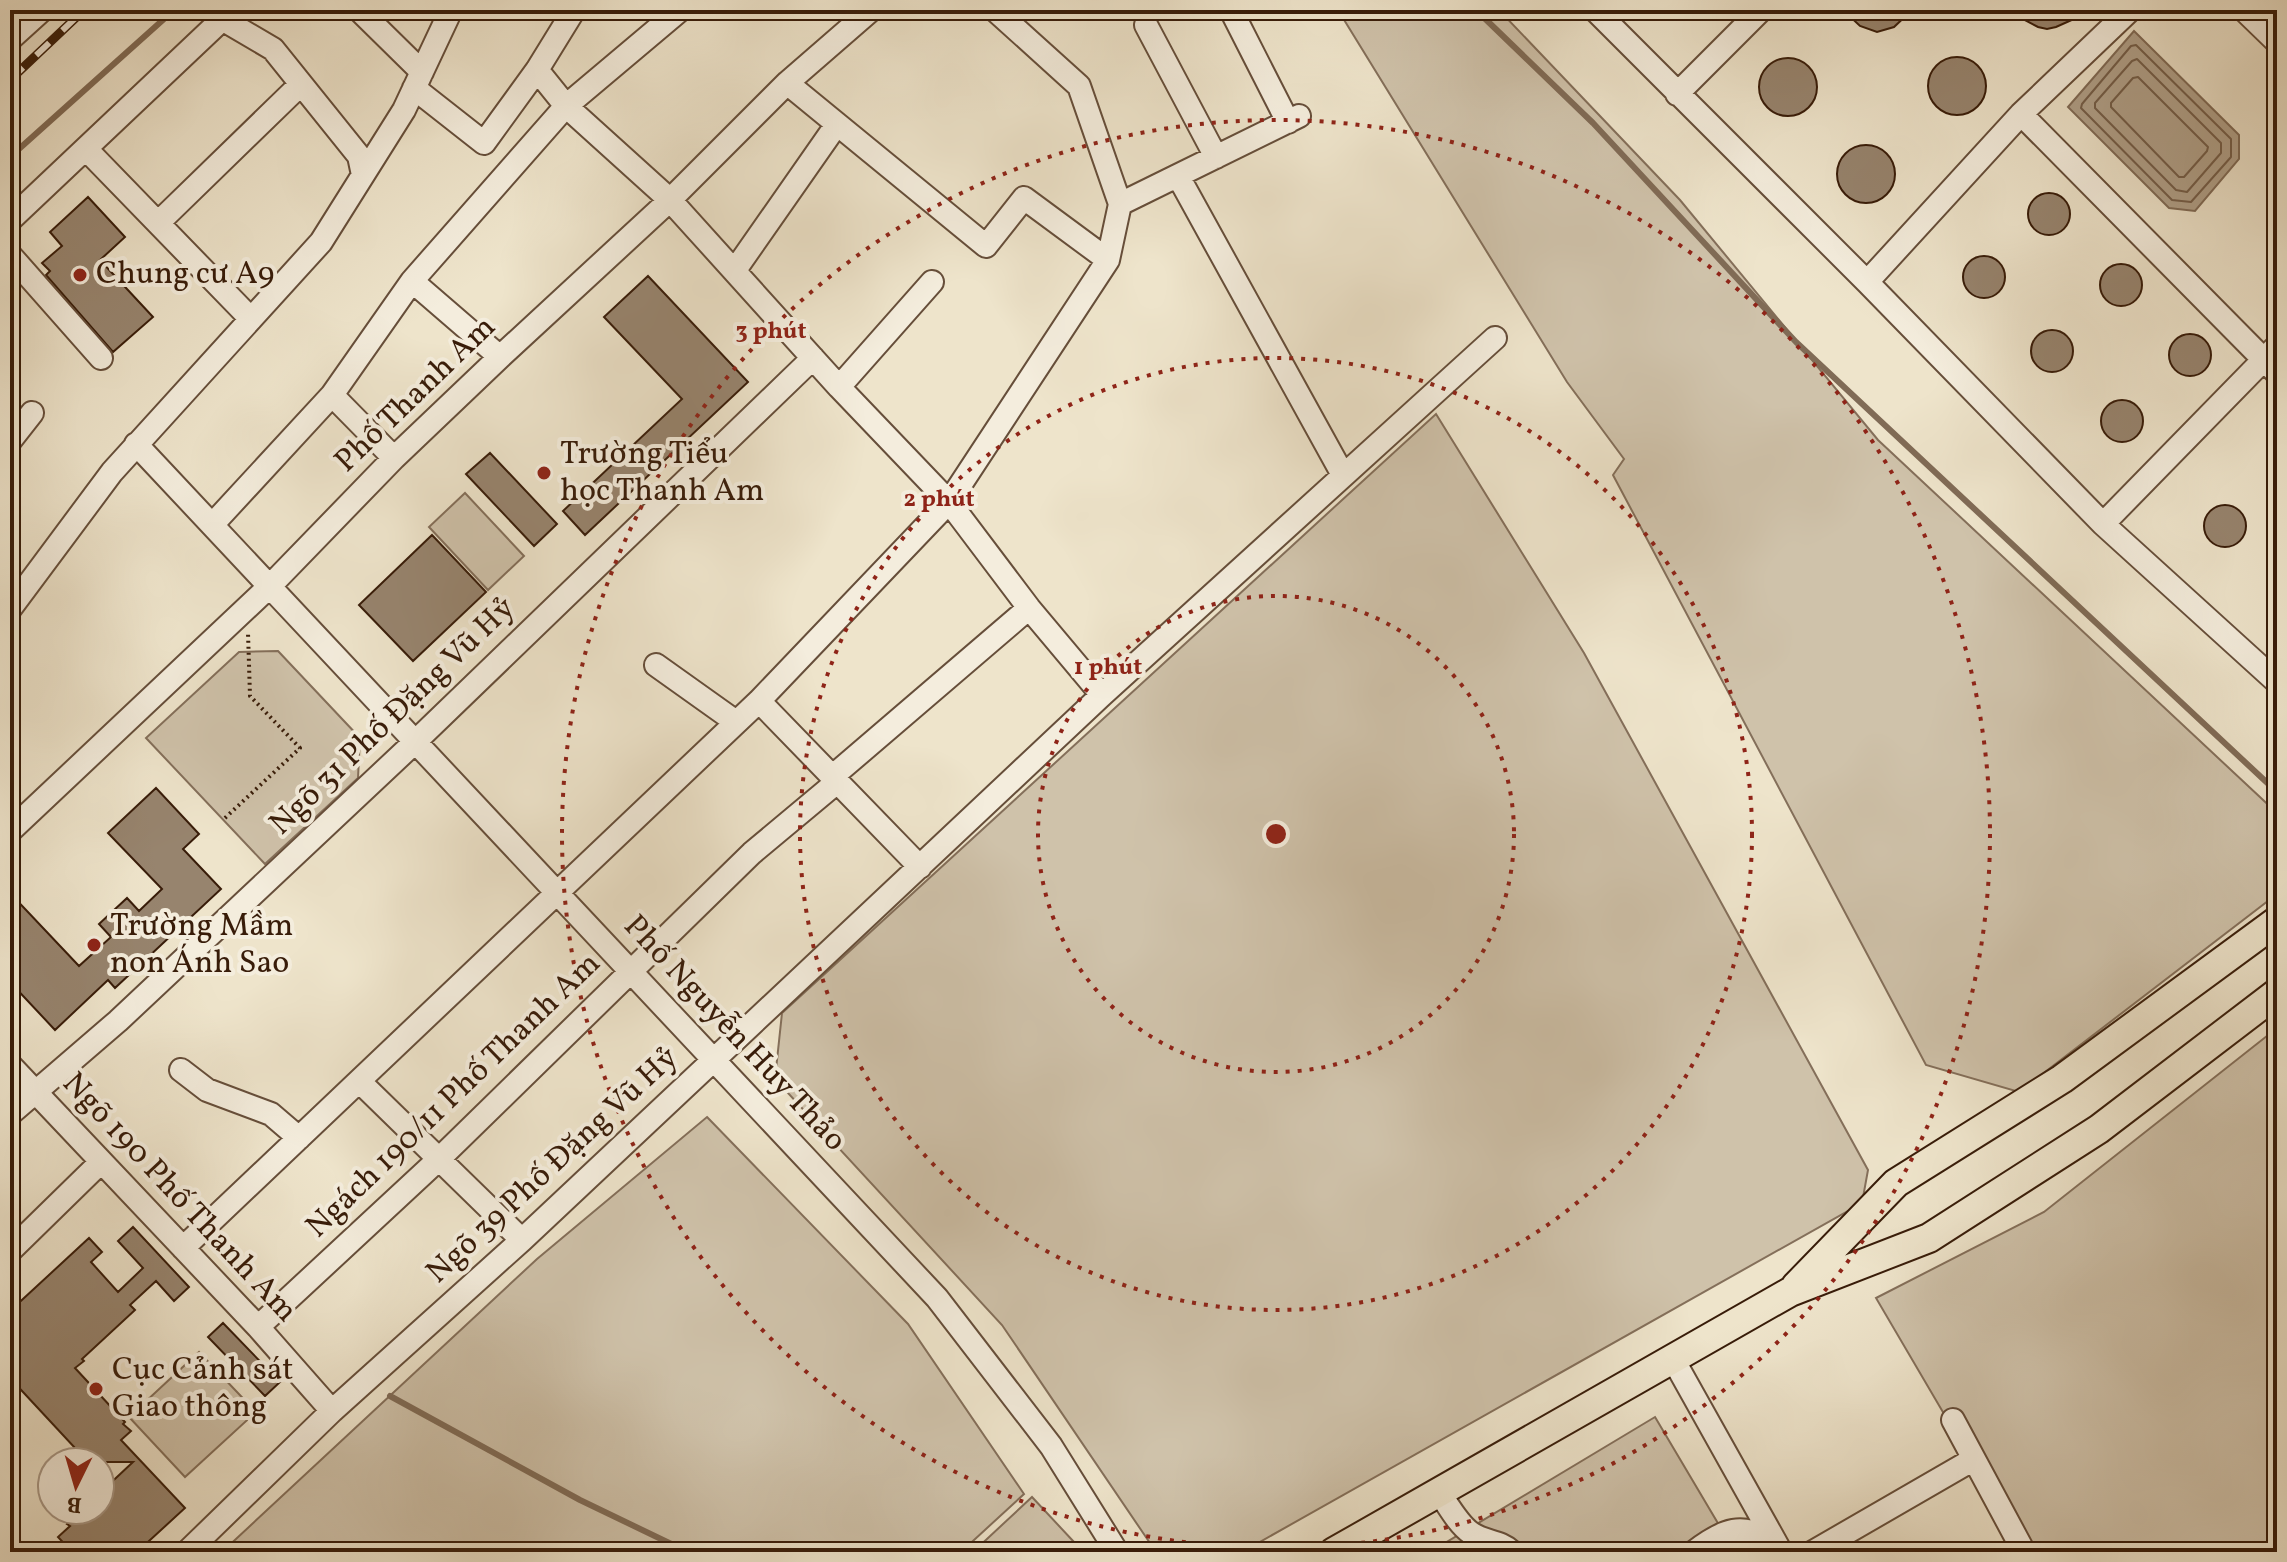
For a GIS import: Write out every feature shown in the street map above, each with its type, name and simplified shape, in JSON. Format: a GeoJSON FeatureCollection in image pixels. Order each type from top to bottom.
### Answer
{"type":"FeatureCollection","features":[{"type":"Feature","properties":{"kind":"main road"},"geometry":{"type":"LineString","coordinates":[[1790,1292],[1896,1183],[2062,1079],[2277,921]]}},
{"type":"Feature","properties":{"kind":"main road"},"geometry":{"type":"LineString","coordinates":[[1334,1552],[1790,1292],[1929,1238],[2099,1129],[2277,993]]}},
{"type":"Feature","properties":{"kind":"street"},"geometry":{"type":"LineString","coordinates":[[10,39],[42,10]]}},
{"type":"Feature","properties":{"kind":"street"},"geometry":{"type":"LineString","coordinates":[[359,10],[418,80],[484,143],[537,70],[574,10]]}},
{"type":"Feature","properties":{"kind":"street"},"geometry":{"type":"LineString","coordinates":[[10,609],[112,472],[321,242],[418,80],[451,10]]}},
{"type":"Feature","properties":{"kind":"street"},"geometry":{"type":"LineString","coordinates":[[212,525],[332,395],[412,281],[566,106],[680,10]]}},
{"type":"Feature","properties":{"kind":"street","name":"Phố Thanh Am"},"geometry":{"type":"LineString","coordinates":[[10,831],[270,586],[394,458],[670,200],[787,83],[871,10]]}},
{"type":"Feature","properties":{"kind":"street"},"geometry":{"type":"LineString","coordinates":[[183,1248],[759,701],[949,502],[1108,260],[1120,204],[1079,86],[995,10]]}},
{"type":"Feature","properties":{"kind":"street"},"geometry":{"type":"LineString","coordinates":[[1120,204],[1294,119],[1231,10]]}},
{"type":"Feature","properties":{"kind":"street"},"geometry":{"type":"LineString","coordinates":[[1595,10],[2103,524],[2277,682]]}},
{"type":"Feature","properties":{"kind":"street"},"geometry":{"type":"LineString","coordinates":[[1677,94],[1761,10]]}},
{"type":"Feature","properties":{"kind":"street"},"geometry":{"type":"LineString","coordinates":[[1867,282],[2021,114],[2130,10]]}},
{"type":"Feature","properties":{"kind":"street"},"geometry":{"type":"LineString","coordinates":[[2244,10],[2277,42]]}},
{"type":"Feature","properties":{"kind":"street"},"geometry":{"type":"LineString","coordinates":[[10,220],[227,15],[273,49],[359,156],[363,175]]}},
{"type":"Feature","properties":{"kind":"street"},"geometry":{"type":"LineString","coordinates":[[1146,25],[1216,157]]}},
{"type":"Feature","properties":{"kind":"street"},"geometry":{"type":"LineString","coordinates":[[537,70],[566,106],[670,200],[839,387],[949,502],[1029,608],[1102,695]]}},
{"type":"Feature","properties":{"kind":"street"},"geometry":{"type":"LineString","coordinates":[[787,83],[986,246],[1024,198],[1108,260]]}},
{"type":"Feature","properties":{"kind":"street"},"geometry":{"type":"LineString","coordinates":[[158,223],[301,84]]}},
{"type":"Feature","properties":{"kind":"street"},"geometry":{"type":"LineString","coordinates":[[2021,114],[2273,360],[2103,524]]}},
{"type":"Feature","properties":{"kind":"street"},"geometry":{"type":"LineString","coordinates":[[735,270],[837,124]]}},
{"type":"Feature","properties":{"kind":"street"},"geometry":{"type":"LineString","coordinates":[[86,149],[251,319]]}},
{"type":"Feature","properties":{"kind":"street"},"geometry":{"type":"LineString","coordinates":[[1178,176],[1343,475]]}},
{"type":"Feature","properties":{"kind":"street"},"geometry":{"type":"LineString","coordinates":[[10,255],[101,358]]}},
{"type":"Feature","properties":{"kind":"street"},"geometry":{"type":"LineString","coordinates":[[412,281],[500,357]]}},
{"type":"Feature","properties":{"kind":"street"},"geometry":{"type":"LineString","coordinates":[[839,387],[932,282]]}},
{"type":"Feature","properties":{"kind":"street","name":"Ngõ 39 Phố Đặng Vũ Hỷ"},"geometry":{"type":"LineString","coordinates":[[187,1552],[332,1411],[522,1240],[1102,695],[1495,338]]}},
{"type":"Feature","properties":{"kind":"street","name":"Ngõ 31 Phố Đặng Vũ Hỷ"},"geometry":{"type":"LineString","coordinates":[[10,1114],[118,1021],[416,741],[813,358]]}},
{"type":"Feature","properties":{"kind":"street"},"geometry":{"type":"LineString","coordinates":[[332,395],[394,458]]}},
{"type":"Feature","properties":{"kind":"street"},"geometry":{"type":"LineString","coordinates":[[10,441],[32,413]]}},
{"type":"Feature","properties":{"kind":"street","name":"Phố Nguyễn Huy Thảo"},"geometry":{"type":"LineString","coordinates":[[136,444],[937,1298],[1051,1446],[1117,1552]]}},
{"type":"Feature","properties":{"kind":"street","name":"Ngách 190/11 Phố Thanh Am"},"geometry":{"type":"LineString","coordinates":[[258,1327],[439,1159],[752,853],[1029,608]]}},
{"type":"Feature","properties":{"kind":"street"},"geometry":{"type":"LineString","coordinates":[[656,665],[736,722]]}},
{"type":"Feature","properties":{"kind":"street"},"geometry":{"type":"LineString","coordinates":[[759,701],[920,867]]}},
{"type":"Feature","properties":{"kind":"street","name":"Ngõ 190 Phố Thanh Am"},"geometry":{"type":"LineString","coordinates":[[10,1065],[258,1327],[332,1411]]}},
{"type":"Feature","properties":{"kind":"street"},"geometry":{"type":"LineString","coordinates":[[181,1070],[207,1090],[271,1114],[299,1138]]}},
{"type":"Feature","properties":{"kind":"street"},"geometry":{"type":"LineString","coordinates":[[359,1081],[522,1240]]}},
{"type":"Feature","properties":{"kind":"street"},"geometry":{"type":"LineString","coordinates":[[10,1251],[101,1162]]}},
{"type":"Feature","properties":{"kind":"street"},"geometry":{"type":"LineString","coordinates":[[1673,1359],[1778,1547]]}},
{"type":"Feature","properties":{"kind":"street"},"geometry":{"type":"LineString","coordinates":[[1953,1420],[2024,1552]]}},
{"type":"Feature","properties":{"kind":"street"},"geometry":{"type":"LineString","coordinates":[[1813,1552],[1974,1459]]}},
{"type":"Feature","properties":{"kind":"street"},"geometry":{"type":"LineString","coordinates":[[1439,1492],[1468,1531],[1504,1544],[1512,1552]]}},
{"type":"Feature","properties":{"kind":"street"},"geometry":{"type":"LineString","coordinates":[[1694,1552],[1735,1529],[1748,1529],[1778,1547]]}},
{"type":"Feature","properties":{"kind":"path"},"geometry":{"type":"LineString","coordinates":[[225,818],[300,748],[250,696],[247,608]]}},
{"type":"Feature","properties":{"kind":"shaded area"},"geometry":{"type":"Polygon","coordinates":[[[1338,10],[1499,10],[1680,200],[1878,440],[2277,813],[2277,894],[2019,1092],[1926,1065],[1613,475],[1624,459],[1567,382],[1338,10]]]}},
{"type":"Feature","properties":{"kind":"shaded area"},"geometry":{"type":"Polygon","coordinates":[[[1436,414],[1584,653],[1868,1170],[1862,1203],[1242,1552],[1164,1552],[1154,1549],[1002,1325],[775,1079],[782,1013],[1436,414]]]}},
{"type":"Feature","properties":{"kind":"shaded area"},"geometry":{"type":"Polygon","coordinates":[[[465,493],[524,556],[488,590],[429,527],[465,493]]]}},
{"type":"Feature","properties":{"kind":"shaded area"},"geometry":{"type":"Polygon","coordinates":[[[278,651],[360,738],[358,778],[265,864],[146,738],[239,652],[278,651]]]}},
{"type":"Feature","properties":{"kind":"shaded area"},"geometry":{"type":"Polygon","coordinates":[[[2277,1028],[2277,1552],[2025,1552],[1876,1298],[2044,1212],[2277,1028]]]}},
{"type":"Feature","properties":{"kind":"shaded area"},"geometry":{"type":"Polygon","coordinates":[[[707,1117],[908,1324],[1024,1494],[961,1552],[222,1552],[537,1259],[707,1117]]]}},
{"type":"Feature","properties":{"kind":"shaded area"},"geometry":{"type":"Polygon","coordinates":[[[199,1352],[256,1412],[185,1477],[129,1417],[199,1352]]]}},
{"type":"Feature","properties":{"kind":"shaded area"},"geometry":{"type":"Polygon","coordinates":[[[1655,1417],[1735,1552],[1430,1552],[1655,1417]]]}},
{"type":"Feature","properties":{"kind":"shaded area"},"geometry":{"type":"Polygon","coordinates":[[[1032,1497],[1074,1542],[1063,1552],[973,1552],[1032,1497]]]}},
{"type":"Feature","properties":{"kind":"water"},"geometry":{"type":"Polygon","coordinates":[[[2134,31],[2239,135],[2239,159],[2195,211],[2169,208],[2068,107],[2134,31]]]}},
{"type":"Feature","properties":{"kind":"building"},"geometry":{"type":"Polygon","coordinates":[[[1843,10],[1912,10],[1894,27],[1877,32],[1860,26],[1843,10]]]}},
{"type":"Feature","properties":{"kind":"building"},"geometry":{"type":"Polygon","coordinates":[[[2006,10],[2094,10],[2047,29],[2006,10]]]}},
{"type":"Feature","properties":{"kind":"building"},"geometry":{"type":"Polygon","coordinates":[[[1957,57],[1978,65],[1986,86],[1978,107],[1957,115],[1936,107],[1928,86],[1936,65],[1957,57]]]}},
{"type":"Feature","properties":{"kind":"building"},"geometry":{"type":"Polygon","coordinates":[[[1788,58],[1809,66],[1817,87],[1809,108],[1788,116],[1767,108],[1759,87],[1767,66],[1788,58]]]}},
{"type":"Feature","properties":{"kind":"building"},"geometry":{"type":"Polygon","coordinates":[[[1866,145],[1887,153],[1895,174],[1887,195],[1866,203],[1845,195],[1837,174],[1845,153],[1866,145]]]}},
{"type":"Feature","properties":{"kind":"building"},"geometry":{"type":"Polygon","coordinates":[[[2049,193],[2064,199],[2070,214],[2064,229],[2049,235],[2034,229],[2028,214],[2034,199],[2049,193]]]}},
{"type":"Feature","properties":{"kind":"building","name":"Chung cư A9"},"geometry":{"type":"Polygon","coordinates":[[[88,197],[125,237],[100,260],[153,317],[113,352],[46,275],[50,271],[42,263],[62,246],[50,232],[88,197]]]}},
{"type":"Feature","properties":{"kind":"building"},"geometry":{"type":"Polygon","coordinates":[[[1984,256],[1999,262],[2005,277],[1999,292],[1984,298],[1969,292],[1963,277],[1969,262],[1984,256]]]}},
{"type":"Feature","properties":{"kind":"building"},"geometry":{"type":"Polygon","coordinates":[[[2121,264],[2136,270],[2142,285],[2136,300],[2121,306],[2106,300],[2100,285],[2106,270],[2121,264]]]}},
{"type":"Feature","properties":{"kind":"building"},"geometry":{"type":"Polygon","coordinates":[[[648,276],[748,382],[585,535],[563,511],[682,399],[604,317],[648,276]]]}},
{"type":"Feature","properties":{"kind":"building"},"geometry":{"type":"Polygon","coordinates":[[[2052,330],[2067,336],[2073,351],[2067,366],[2052,372],[2037,366],[2031,351],[2037,336],[2052,330]]]}},
{"type":"Feature","properties":{"kind":"building"},"geometry":{"type":"Polygon","coordinates":[[[2190,334],[2205,340],[2211,355],[2205,370],[2190,376],[2175,370],[2169,355],[2175,340],[2190,334]]]}},
{"type":"Feature","properties":{"kind":"building"},"geometry":{"type":"Polygon","coordinates":[[[2122,400],[2137,406],[2143,421],[2137,436],[2122,442],[2107,436],[2101,421],[2107,406],[2122,400]]]}},
{"type":"Feature","properties":{"kind":"building"},"geometry":{"type":"Polygon","coordinates":[[[490,453],[557,524],[534,546],[466,474],[490,453]]]}},
{"type":"Feature","properties":{"kind":"building"},"geometry":{"type":"Polygon","coordinates":[[[2225,505],[2240,511],[2246,526],[2240,541],[2225,547],[2210,541],[2204,526],[2210,511],[2225,505]]]}},
{"type":"Feature","properties":{"kind":"building"},"geometry":{"type":"Polygon","coordinates":[[[432,535],[486,592],[413,661],[359,605],[432,535]]]}},
{"type":"Feature","properties":{"kind":"building"},"geometry":{"type":"Polygon","coordinates":[[[156,788],[199,834],[183,849],[221,889],[115,988],[108,980],[55,1030],[10,982],[10,893],[79,966],[111,937],[99,924],[127,898],[139,911],[162,889],[108,833],[156,788]]]}},
{"type":"Feature","properties":{"kind":"building"},"geometry":{"type":"Polygon","coordinates":[[[133,1227],[189,1287],[174,1301],[156,1281],[130,1305],[135,1310],[75,1368],[131,1431],[121,1440],[185,1508],[137,1552],[72,1552],[58,1537],[70,1526],[116,1526],[116,1478],[133,1462],[116,1462],[116,1446],[73,1446],[10,1378],[10,1311],[89,1238],[102,1252],[91,1262],[118,1292],[143,1268],[118,1241],[133,1227]]]}},
{"type":"Feature","properties":{"kind":"building"},"geometry":{"type":"Polygon","coordinates":[[[223,1323],[280,1382],[265,1396],[208,1337],[223,1323]]]}},
{"type":"Feature","properties":{"kind":"waterway"},"geometry":{"type":"LineString","coordinates":[[10,157],[174,10]]}},
{"type":"Feature","properties":{"kind":"waterway"},"geometry":{"type":"LineString","coordinates":[[1476,10],[1593,123],[1796,342],[2277,792]]}},
{"type":"Feature","properties":{"kind":"waterway"},"geometry":{"type":"LineString","coordinates":[[390,1396],[580,1500],[688,1552]]}},
{"type":"Feature","properties":{"kind":"railway"},"geometry":{"type":"LineString","coordinates":[[10,80],[84,10]]}},
{"type":"Feature","properties":{"kind":"place","name":"Chung cư A9"},"geometry":{"type":"Point","coordinates":[80,275]}},
{"type":"Feature","properties":{"kind":"place","name":"Trường Tiểu học Thanh Am"},"geometry":{"type":"Point","coordinates":[544,473]}},
{"type":"Feature","properties":{"kind":"place","name":"Trường Mầm non Ánh Sao"},"geometry":{"type":"Point","coordinates":[94,945]}},
{"type":"Feature","properties":{"kind":"place","name":"Cục Cảnh sát Giao thông"},"geometry":{"type":"Point","coordinates":[96,1389]}}]}
